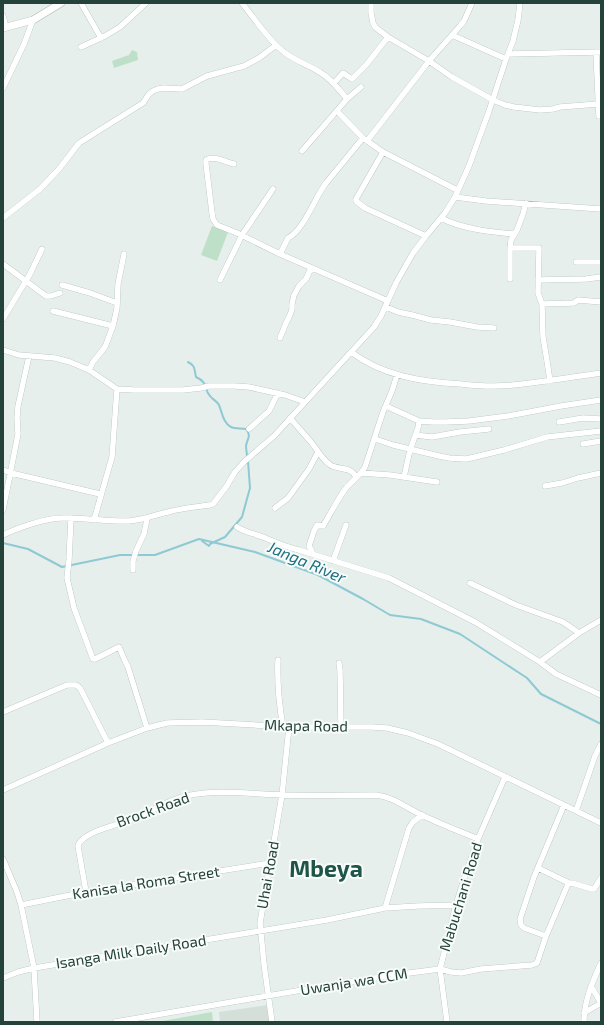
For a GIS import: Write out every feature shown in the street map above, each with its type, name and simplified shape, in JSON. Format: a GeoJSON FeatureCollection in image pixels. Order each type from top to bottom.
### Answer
{"type":"FeatureCollection","features":[{"type":"Feature","properties":{"kind":"street"},"geometry":{"type":"LineString","coordinates":[[3,16],[5,27],[33,20],[61,3]]}},
{"type":"Feature","properties":{"kind":"street"},"geometry":{"type":"LineString","coordinates":[[81,3],[101,38]]}},
{"type":"Feature","properties":{"kind":"street"},"geometry":{"type":"LineString","coordinates":[[82,47],[120,27],[146,3]]}},
{"type":"Feature","properties":{"kind":"street"},"geometry":{"type":"LineString","coordinates":[[242,3],[276,45],[291,57],[322,73],[334,83],[347,99]]}},
{"type":"Feature","properties":{"kind":"street"},"geometry":{"type":"LineString","coordinates":[[371,3],[371,13],[375,27],[388,37],[429,61],[452,77],[493,100],[514,107],[540,110],[598,104]]}},
{"type":"Feature","properties":{"kind":"street"},"geometry":{"type":"LineString","coordinates":[[280,254],[288,238],[291,237],[299,228],[308,215],[322,188],[464,21],[472,3]]}},
{"type":"Feature","properties":{"kind":"street"},"geometry":{"type":"LineString","coordinates":[[3,535],[45,520],[71,518],[128,521],[147,519],[180,509],[213,504],[229,483],[232,476],[247,459],[268,441],[374,327],[381,316],[406,264],[445,213],[455,197],[469,166],[515,36],[520,3]]}},
{"type":"Feature","properties":{"kind":"street"},"geometry":{"type":"LineString","coordinates":[[3,88],[24,44],[33,20]]}},
{"type":"Feature","properties":{"kind":"street"},"geometry":{"type":"LineString","coordinates":[[452,35],[507,57],[598,53],[599,116]]}},
{"type":"Feature","properties":{"kind":"street"},"geometry":{"type":"LineString","coordinates":[[334,83],[343,73],[352,79],[388,37]]}},
{"type":"Feature","properties":{"kind":"street"},"geometry":{"type":"LineString","coordinates":[[3,218],[40,189],[59,169],[83,139],[143,103],[153,91],[164,88],[182,89],[207,76],[239,68],[255,61],[276,45]]}},
{"type":"Feature","properties":{"kind":"street"},"geometry":{"type":"LineString","coordinates":[[302,151],[347,99],[361,87]]}},
{"type":"Feature","properties":{"kind":"street"},"geometry":{"type":"LineString","coordinates":[[337,111],[365,139],[383,152],[458,190]]}},
{"type":"Feature","properties":{"kind":"street"},"geometry":{"type":"LineString","coordinates":[[383,152],[356,201],[365,208],[426,236]]}},
{"type":"Feature","properties":{"kind":"street"},"geometry":{"type":"LineString","coordinates":[[234,164],[213,158],[208,158],[206,160],[213,219],[217,225],[242,235],[387,304],[398,312],[431,320],[476,327],[494,328]]}},
{"type":"Feature","properties":{"kind":"street"},"geometry":{"type":"LineString","coordinates":[[220,280],[242,235],[273,190]]}},
{"type":"Feature","properties":{"kind":"street"},"geometry":{"type":"LineString","coordinates":[[455,197],[601,209]]}},
{"type":"Feature","properties":{"kind":"street"},"geometry":{"type":"LineString","coordinates":[[510,278],[511,240],[523,214],[526,203]]}},
{"type":"Feature","properties":{"kind":"street"},"geometry":{"type":"LineString","coordinates":[[441,218],[458,225],[514,234]]}},
{"type":"Feature","properties":{"kind":"street"},"geometry":{"type":"LineString","coordinates":[[510,248],[539,248],[538,293],[542,304],[542,337],[550,381]]}},
{"type":"Feature","properties":{"kind":"street"},"geometry":{"type":"LineString","coordinates":[[3,318],[26,281],[42,249]]}},
{"type":"Feature","properties":{"kind":"street"},"geometry":{"type":"LineString","coordinates":[[89,370],[93,362],[105,347],[113,326],[117,303],[118,284],[124,254]]}},
{"type":"Feature","properties":{"kind":"street"},"geometry":{"type":"LineString","coordinates":[[576,262],[601,262]]}},
{"type":"Feature","properties":{"kind":"street"},"geometry":{"type":"LineString","coordinates":[[3,266],[46,296],[60,293]]}},
{"type":"Feature","properties":{"kind":"street"},"geometry":{"type":"LineString","coordinates":[[280,338],[290,316],[294,295],[299,286],[306,279],[311,268]]}},
{"type":"Feature","properties":{"kind":"street"},"geometry":{"type":"LineString","coordinates":[[538,280],[586,279],[601,277]]}},
{"type":"Feature","properties":{"kind":"street"},"geometry":{"type":"LineString","coordinates":[[62,285],[117,303]]}},
{"type":"Feature","properties":{"kind":"street"},"geometry":{"type":"LineString","coordinates":[[542,304],[574,303],[578,300],[601,302]]}},
{"type":"Feature","properties":{"kind":"street"},"geometry":{"type":"LineString","coordinates":[[53,311],[113,326]]}},
{"type":"Feature","properties":{"kind":"street"},"geometry":{"type":"LineString","coordinates":[[3,350],[19,355],[55,358],[70,362],[89,370],[117,389],[183,390],[209,386],[235,386],[249,387],[278,393],[305,402]]}},
{"type":"Feature","properties":{"kind":"street"},"geometry":{"type":"LineString","coordinates":[[351,352],[377,368],[397,375],[421,380],[475,386],[512,385],[601,373]]}},
{"type":"Feature","properties":{"kind":"street"},"geometry":{"type":"LineString","coordinates":[[3,510],[18,434],[18,406],[29,356]]}},
{"type":"Feature","properties":{"kind":"street"},"geometry":{"type":"LineString","coordinates":[[311,554],[312,551],[309,546],[317,525],[323,526],[346,489],[365,467],[397,375]]}},
{"type":"Feature","properties":{"kind":"street"},"geometry":{"type":"LineString","coordinates":[[94,520],[100,494],[112,457],[117,389]]}},
{"type":"Feature","properties":{"kind":"street"},"geometry":{"type":"LineString","coordinates":[[249,429],[269,411],[278,393]]}},
{"type":"Feature","properties":{"kind":"street"},"geometry":{"type":"LineString","coordinates":[[386,406],[419,420],[440,422],[469,421],[508,416],[601,400]]}},
{"type":"Feature","properties":{"kind":"street"},"geometry":{"type":"LineString","coordinates":[[290,418],[327,463],[332,467],[347,469],[356,477]]}},
{"type":"Feature","properties":{"kind":"street"},"geometry":{"type":"LineString","coordinates":[[559,422],[577,418],[601,419]]}},
{"type":"Feature","properties":{"kind":"street"},"geometry":{"type":"LineString","coordinates":[[404,477],[419,420]]}},
{"type":"Feature","properties":{"kind":"street"},"geometry":{"type":"LineString","coordinates":[[415,435],[432,437],[489,429]]}},
{"type":"Feature","properties":{"kind":"street"},"geometry":{"type":"LineString","coordinates":[[375,439],[387,444],[446,458],[471,458],[547,437],[601,431]]}},
{"type":"Feature","properties":{"kind":"street"},"geometry":{"type":"LineString","coordinates":[[582,444],[601,441]]}},
{"type":"Feature","properties":{"kind":"street"},"geometry":{"type":"LineString","coordinates":[[275,508],[288,498],[309,469],[318,452]]}},
{"type":"Feature","properties":{"kind":"street"},"geometry":{"type":"LineString","coordinates":[[3,470],[100,494]]}},
{"type":"Feature","properties":{"kind":"street"},"geometry":{"type":"LineString","coordinates":[[361,472],[437,482]]}},
{"type":"Feature","properties":{"kind":"street"},"geometry":{"type":"LineString","coordinates":[[545,486],[601,473]]}},
{"type":"Feature","properties":{"kind":"street"},"geometry":{"type":"LineString","coordinates":[[71,518],[67,578],[74,608],[93,659],[119,647],[128,666],[148,728]]}},
{"type":"Feature","properties":{"kind":"street"},"geometry":{"type":"LineString","coordinates":[[133,570],[133,561],[144,534],[147,519]]}},
{"type":"Feature","properties":{"kind":"street"},"geometry":{"type":"LineString","coordinates":[[333,561],[346,525]]}},
{"type":"Feature","properties":{"kind":"street"},"geometry":{"type":"LineString","coordinates":[[237,527],[243,531],[287,547],[389,578],[475,622],[540,662],[556,674],[601,695]]}},
{"type":"Feature","properties":{"kind":"street"},"geometry":{"type":"LineString","coordinates":[[470,583],[516,606],[563,622],[579,633]]}},
{"type":"Feature","properties":{"kind":"street"},"geometry":{"type":"LineString","coordinates":[[540,662],[579,633],[601,620]]}},
{"type":"Feature","properties":{"kind":"street","name":"Uhai Road"},"geometry":{"type":"LineString","coordinates":[[272,1022],[260,931],[261,917],[282,795],[286,727],[278,693],[278,660]]}},
{"type":"Feature","properties":{"kind":"street"},"geometry":{"type":"LineString","coordinates":[[339,663],[341,727]]}},
{"type":"Feature","properties":{"kind":"street"},"geometry":{"type":"LineString","coordinates":[[3,712],[67,685],[76,685],[80,688],[108,743]]}},
{"type":"Feature","properties":{"kind":"street","name":"Mkapa Road"},"geometry":{"type":"LineString","coordinates":[[3,790],[108,743],[148,728],[167,723],[222,723],[286,727],[372,727],[387,728],[408,733],[438,744],[601,823]]}},
{"type":"Feature","properties":{"kind":"street"},"geometry":{"type":"LineString","coordinates":[[576,811],[595,756],[601,744]]}},
{"type":"Feature","properties":{"kind":"street","name":"Mabuchani Road"},"geometry":{"type":"LineString","coordinates":[[447,1022],[440,969],[456,905],[478,839],[505,777]]}},
{"type":"Feature","properties":{"kind":"street","name":"Brock Road"},"geometry":{"type":"LineString","coordinates":[[86,892],[78,844],[82,839],[104,828],[136,818],[170,801],[184,796],[222,792],[282,795]]}},
{"type":"Feature","properties":{"kind":"street"},"geometry":{"type":"LineString","coordinates":[[282,795],[384,796],[422,815],[478,839]]}},
{"type":"Feature","properties":{"kind":"street"},"geometry":{"type":"LineString","coordinates":[[546,936],[524,928],[520,923],[522,912],[538,868],[564,806]]}},
{"type":"Feature","properties":{"kind":"street"},"geometry":{"type":"LineString","coordinates":[[386,908],[409,828],[413,822],[422,815]]}},
{"type":"Feature","properties":{"kind":"street"},"geometry":{"type":"LineString","coordinates":[[3,859],[5,871],[17,892],[21,905],[34,968],[37,1022]]}},
{"type":"Feature","properties":{"kind":"street","name":"Kanisa la Roma Street"},"geometry":{"type":"LineString","coordinates":[[21,905],[86,892],[270,863]]}},
{"type":"Feature","properties":{"kind":"street"},"geometry":{"type":"LineString","coordinates":[[538,868],[568,883],[592,889],[594,889],[601,878]]}},
{"type":"Feature","properties":{"kind":"street","name":"Uwanja wa CCM"},"geometry":{"type":"LineString","coordinates":[[115,1022],[387,976],[440,969],[461,973],[481,969],[532,965],[537,963],[546,936],[568,883]]}},
{"type":"Feature","properties":{"kind":"street","name":"Isanga Milk Daily Road"},"geometry":{"type":"LineString","coordinates":[[3,978],[34,968],[327,920],[386,908],[425,905],[456,905]]}},
{"type":"Feature","properties":{"kind":"street"},"geometry":{"type":"LineString","coordinates":[[584,1022],[586,1000],[601,963]]}},
{"type":"Feature","properties":{"kind":"street"},"geometry":{"type":"LineString","coordinates":[[584,1013],[601,1003],[591,986]]}},
{"type":"Feature","properties":{"kind":"shaded area"},"geometry":{"type":"Polygon","coordinates":[[[269,1005],[271,1022],[220,1022],[219,1012],[269,1005]]]}},
{"type":"Feature","properties":{"kind":"green space"},"geometry":{"type":"Polygon","coordinates":[[[132,50],[137,52],[138,60],[114,68],[112,61],[129,55],[132,50]]]}},
{"type":"Feature","properties":{"kind":"green space"},"geometry":{"type":"Polygon","coordinates":[[[212,226],[228,232],[217,261],[201,255],[212,226]]]}},
{"type":"Feature","properties":{"kind":"green space"},"geometry":{"type":"Polygon","coordinates":[[[212,1012],[213,1022],[157,1022],[212,1012]]]}},
{"type":"Feature","properties":{"kind":"waterway"},"geometry":{"type":"LineString","coordinates":[[188,362],[194,366],[196,377],[203,381],[208,393],[218,404],[226,423],[234,428],[246,429],[248,432],[249,436],[246,446],[247,457]]}},
{"type":"Feature","properties":{"kind":"waterway"},"geometry":{"type":"LineString","coordinates":[[202,541],[209,546],[210,544],[225,537],[242,517],[250,488],[248,461]]}},
{"type":"Feature","properties":{"kind":"waterway","name":"Janga River"},"geometry":{"type":"LineString","coordinates":[[3,543],[28,549],[62,567],[120,555],[155,555],[199,539],[255,552],[318,575],[390,615],[421,619],[460,634],[527,678],[541,694],[601,724]]}},
{"type":"Feature","properties":{"kind":"district","name":"Mbeya"},"geometry":{"type":"Point","coordinates":[326,869]}}]}
